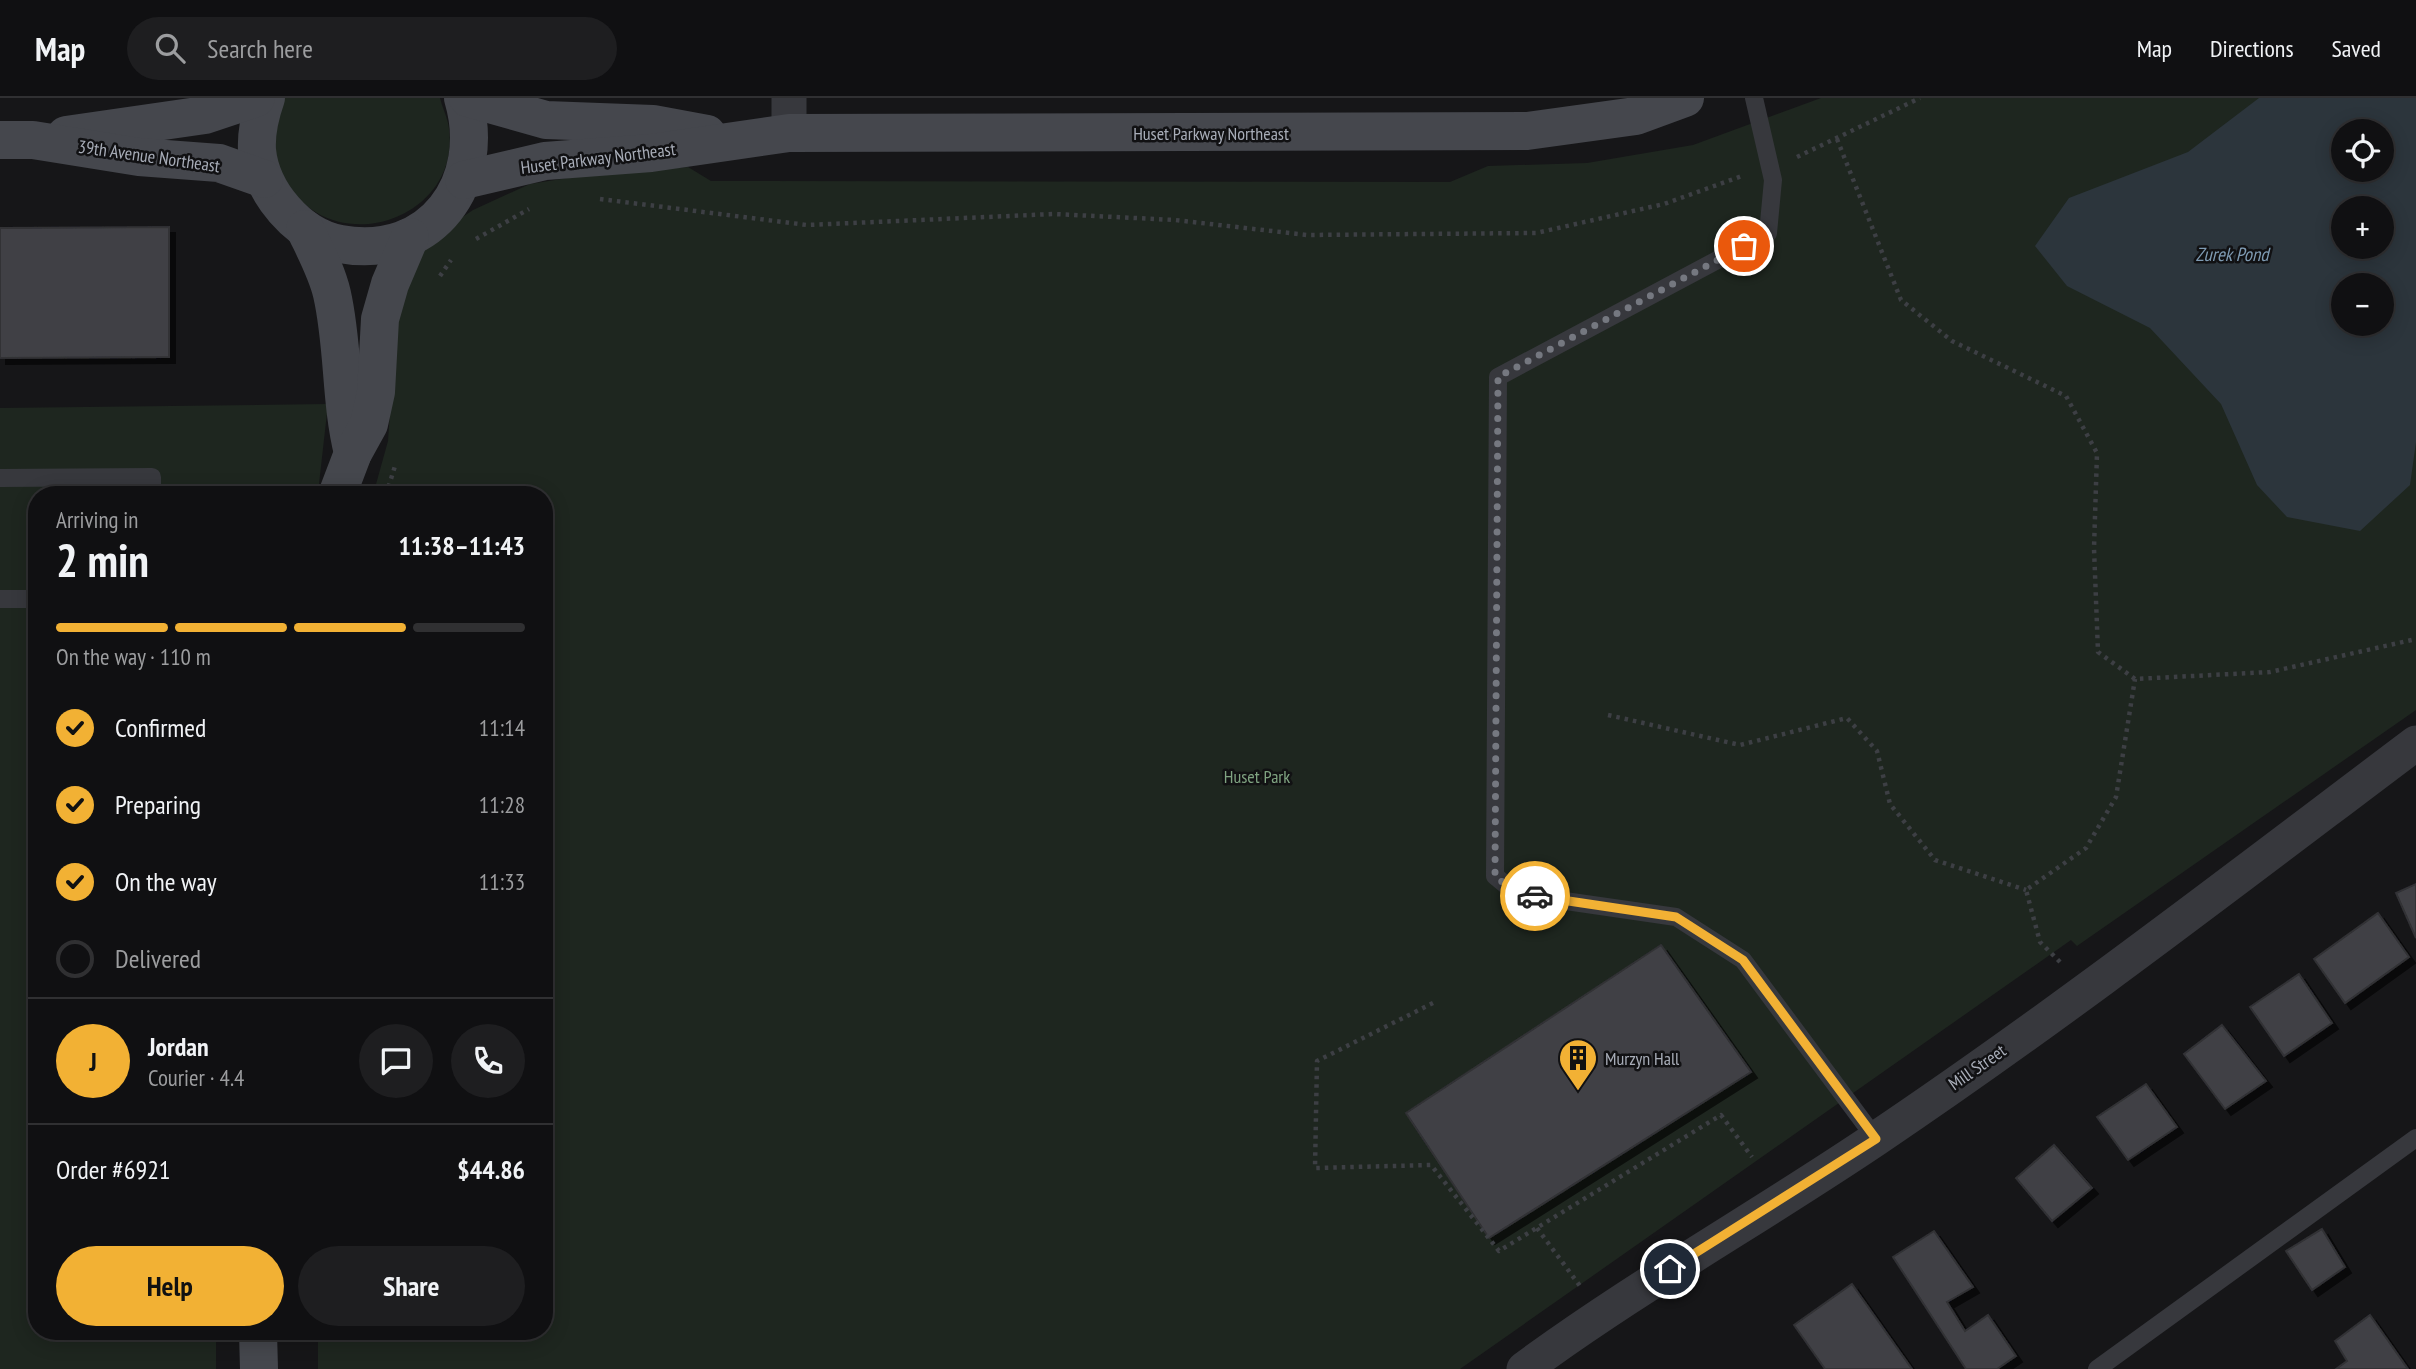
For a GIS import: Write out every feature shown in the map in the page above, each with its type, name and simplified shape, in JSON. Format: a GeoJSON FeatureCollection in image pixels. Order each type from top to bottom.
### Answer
{"type":"FeatureCollection","features":[{"type":"Feature","properties":{"kind":"street","name":"39th Avenue Northeast"},"geometry":{"type":"LineString","coordinates":[[16,140],[205,114],[256,98]]}},
{"type":"Feature","properties":{"kind":"street"},"geometry":{"type":"LineString","coordinates":[[266,98],[258,121],[257,151],[264,179],[281,207],[305,229],[339,244],[375,246],[410,237],[433,222],[451,203],[464,180],[471,152],[470,123],[465,98]]}},
{"type":"Feature","properties":{"kind":"street","name":"Huset Parkway Northeast"},"geometry":{"type":"LineString","coordinates":[[465,98],[546,120],[653,124],[733,139]]}},
{"type":"Feature","properties":{"kind":"street","name":"Huset Parkway Northeast"},"geometry":{"type":"LineString","coordinates":[[464,180],[545,161],[651,153],[733,139],[789,115],[1527,131],[1636,116],[1685,98]]}},
{"type":"Feature","properties":{"kind":"street","name":"39th Avenue Northeast"},"geometry":{"type":"LineString","coordinates":[[16,140],[139,157],[219,163],[264,179]]}},
{"type":"Feature","properties":{"kind":"street"},"geometry":{"type":"LineString","coordinates":[[305,229],[332,292],[341,347],[346,426],[354,453]]}},
{"type":"Feature","properties":{"kind":"street"},"geometry":{"type":"LineString","coordinates":[[341,486],[369,424],[374,402],[380,319],[390,284],[410,237]]}},
{"type":"Feature","properties":{"kind":"street","name":"Mill Street"},"geometry":{"type":"LineString","coordinates":[[1524,1369],[1598,1314],[1876,1139],[2091,986],[2416,743]]}},
{"type":"Feature","properties":{"kind":"street"},"geometry":{"type":"LineString","coordinates":[[258,1340],[259,1369]]}},
{"type":"Feature","properties":{"kind":"lane"},"geometry":{"type":"LineString","coordinates":[[1754,98],[1773,180],[1768,233],[1498,377],[1495,876],[1517,894],[1676,917],[1743,960],[1876,1139]]}},
{"type":"Feature","properties":{"kind":"lane"},"geometry":{"type":"LineString","coordinates":[[0,478],[152,477],[152,486]]}},
{"type":"Feature","properties":{"kind":"lane"},"geometry":{"type":"LineString","coordinates":[[0,599],[28,599]]}},
{"type":"Feature","properties":{"kind":"lane"},"geometry":{"type":"LineString","coordinates":[[2097,1369],[2416,1138]]}},
{"type":"Feature","properties":{"kind":"path"},"geometry":{"type":"LineString","coordinates":[[1815,151],[1920,98]]}},
{"type":"Feature","properties":{"kind":"path"},"geometry":{"type":"LineString","coordinates":[[1837,139],[1901,300],[1952,341],[2066,396],[2097,453],[2094,548],[2098,652],[2135,679],[2270,672],[2416,639]]}},
{"type":"Feature","properties":{"kind":"path"},"geometry":{"type":"LineString","coordinates":[[592,198],[807,225],[1054,214],[1175,220],[1307,235],[1536,233],[1664,204],[1735,179]]}},
{"type":"Feature","properties":{"kind":"path"},"geometry":{"type":"LineString","coordinates":[[467,245],[488,229],[533,207]]}},
{"type":"Feature","properties":{"kind":"path"},"geometry":{"type":"LineString","coordinates":[[434,284],[457,253]]}},
{"type":"Feature","properties":{"kind":"path"},"geometry":{"type":"LineString","coordinates":[[2026,890],[2086,848],[2116,797],[2135,679]]}},
{"type":"Feature","properties":{"kind":"path"},"geometry":{"type":"LineString","coordinates":[[1608,715],[1740,745],[1847,718],[1877,751],[1890,804],[1935,860],[2026,890]]}},
{"type":"Feature","properties":{"kind":"path"},"geometry":{"type":"LineString","coordinates":[[2026,890],[2040,942],[2091,986]]}},
{"type":"Feature","properties":{"kind":"path"},"geometry":{"type":"LineString","coordinates":[[1433,1003],[1317,1061],[1315,1168],[1430,1165],[1499,1251],[1721,1115],[1752,1157]]}},
{"type":"Feature","properties":{"kind":"path"},"geometry":{"type":"LineString","coordinates":[[1536,1228],[1598,1314]]}},
{"type":"Feature","properties":{"kind":"green space"},"geometry":{"type":"Polygon","coordinates":[[[283,98],[440,98],[448,123],[448,157],[437,185],[416,206],[390,220],[360,224],[330,219],[303,203],[282,175],[278,165],[273,139],[283,98]]]}},
{"type":"Feature","properties":{"kind":"green space","name":"Huset Park"},"geometry":{"type":"Polygon","coordinates":[[[1821,98],[2416,98],[2416,710],[2077,946],[2071,940],[1460,1369],[318,1369],[318,1340],[553,1340],[553,486],[376,486],[388,441],[397,310],[424,243],[473,210],[530,184],[580,176],[688,167],[711,181],[1450,182],[1488,166],[1587,163],[1693,145],[1821,98]]]}},
{"type":"Feature","properties":{"kind":"green space"},"geometry":{"type":"Polygon","coordinates":[[[328,404],[318,486],[28,486],[28,1340],[216,1340],[216,1369],[0,1369],[0,408],[328,404]]]}},
{"type":"Feature","properties":{"kind":"water","name":"Zurek Pond"},"geometry":{"type":"Polygon","coordinates":[[[2259,98],[2416,98],[2416,442],[2410,485],[2360,531],[2287,517],[2257,485],[2221,404],[2150,328],[2067,286],[2035,246],[2069,198],[2188,152],[2259,98]]]}},
{"type":"Feature","properties":{"kind":"building"},"geometry":{"type":"Polygon","coordinates":[[[169,227],[169,357],[0,358],[0,228],[169,227]]]}},
{"type":"Feature","properties":{"kind":"building"},"geometry":{"type":"Polygon","coordinates":[[[2416,884],[2416,938],[2396,893],[2416,884]]]}},
{"type":"Feature","properties":{"kind":"building"},"geometry":{"type":"Polygon","coordinates":[[[2378,913],[2409,957],[2345,1003],[2314,959],[2378,913]]]}},
{"type":"Feature","properties":{"kind":"building","name":"Murzyn Hall"},"geometry":{"type":"Polygon","coordinates":[[[1661,945],[1751,1072],[1489,1238],[1406,1113],[1661,945]]]}},
{"type":"Feature","properties":{"kind":"building"},"geometry":{"type":"Polygon","coordinates":[[[2299,974],[2332,1023],[2284,1056],[2250,1007],[2299,974]]]}},
{"type":"Feature","properties":{"kind":"building"},"geometry":{"type":"Polygon","coordinates":[[[2222,1025],[2266,1081],[2225,1109],[2184,1054],[2222,1025]]]}},
{"type":"Feature","properties":{"kind":"building"},"geometry":{"type":"Polygon","coordinates":[[[2146,1084],[2177,1127],[2128,1160],[2097,1117],[2146,1084]]]}},
{"type":"Feature","properties":{"kind":"building"},"geometry":{"type":"Polygon","coordinates":[[[2054,1145],[2092,1188],[2052,1221],[2016,1178],[2054,1145]]]}},
{"type":"Feature","properties":{"kind":"building"},"geometry":{"type":"Polygon","coordinates":[[[2322,1229],[2345,1267],[2312,1290],[2286,1251],[2322,1229]]]}},
{"type":"Feature","properties":{"kind":"building"},"geometry":{"type":"Polygon","coordinates":[[[1934,1231],[1973,1287],[1947,1302],[1965,1331],[1988,1315],[2016,1356],[1997,1369],[1966,1369],[1893,1257],[1934,1231]]]}},
{"type":"Feature","properties":{"kind":"building"},"geometry":{"type":"Polygon","coordinates":[[[1852,1284],[1912,1369],[1825,1369],[1794,1325],[1852,1284]]]}},
{"type":"Feature","properties":{"kind":"building"},"geometry":{"type":"Polygon","coordinates":[[[2370,1315],[2408,1369],[2336,1369],[2347,1361],[2335,1341],[2370,1315]]]}},
{"type":"Feature","properties":{"kind":"way so far"},"geometry":{"type":"LineString","coordinates":[[1535,896],[1517,894],[1495,876],[1495,499],[1498,377],[1744,246]]}},
{"type":"Feature","properties":{"kind":"place","name":"Murzyn Hall"},"geometry":{"type":"Point","coordinates":[1578,1092]}},
{"type":"Feature","properties":{"kind":"route"},"geometry":{"type":"LineString","coordinates":[[1535,896],[1676,917],[1743,960],[1876,1139],[1670,1269]]}}]}
